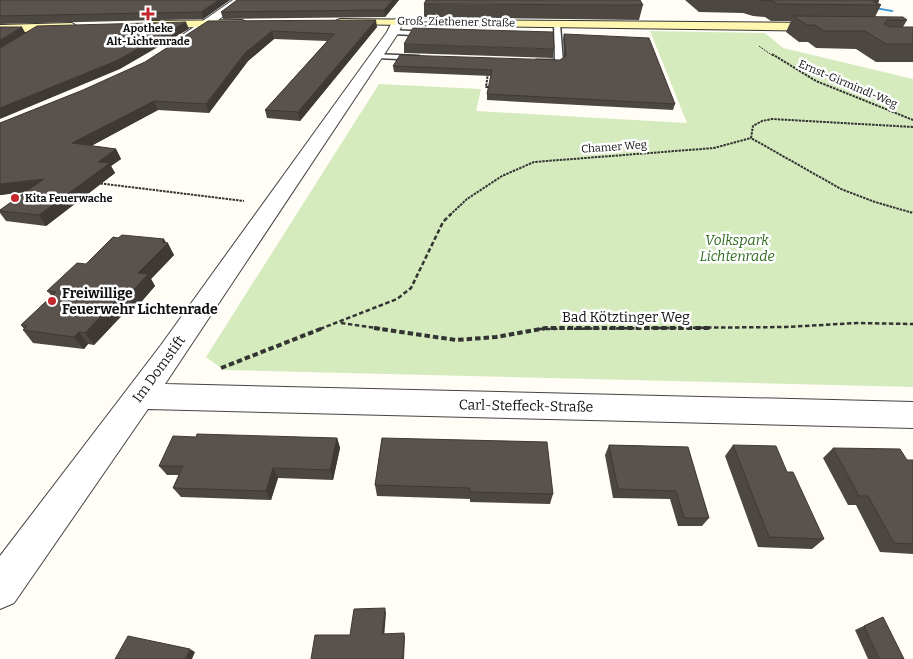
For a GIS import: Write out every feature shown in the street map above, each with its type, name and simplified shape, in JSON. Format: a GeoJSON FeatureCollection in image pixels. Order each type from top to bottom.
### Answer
{"type":"FeatureCollection","features":[{"type":"Feature","properties":{"kind":"street"},"geometry":{"type":"LineString","coordinates":[[174,46],[209,24],[240,0]]}},
{"type":"Feature","properties":{"kind":"street","name":"Groß-Ziethener Straße"},"geometry":{"type":"LineString","coordinates":[[327,22],[395,27],[557,32],[835,27]]}},
{"type":"Feature","properties":{"kind":"street"},"geometry":{"type":"LineString","coordinates":[[142,25],[254,23]]}},
{"type":"Feature","properties":{"kind":"street"},"geometry":{"type":"LineString","coordinates":[[0,29],[87,26]]}},
{"type":"Feature","properties":{"kind":"street","name":"Im Domstift"},"geometry":{"type":"LineString","coordinates":[[0,589],[176,346],[377,56],[395,27]]}},
{"type":"Feature","properties":{"kind":"street","name":"Carl-Steffeck-Straße"},"geometry":{"type":"LineString","coordinates":[[139,396],[913,415]]}},
{"type":"Feature","properties":{"kind":"lane"},"geometry":{"type":"LineString","coordinates":[[395,27],[436,34]]}},
{"type":"Feature","properties":{"kind":"lane"},"geometry":{"type":"LineString","coordinates":[[32,35],[43,28]]}},
{"type":"Feature","properties":{"kind":"lane"},"geometry":{"type":"LineString","coordinates":[[557,32],[567,36]]}},
{"type":"Feature","properties":{"kind":"lane"},"geometry":{"type":"LineString","coordinates":[[548,37],[557,32]]}},
{"type":"Feature","properties":{"kind":"lane"},"geometry":{"type":"LineString","coordinates":[[490,61],[558,62],[557,32]]}},
{"type":"Feature","properties":{"kind":"lane"},"geometry":{"type":"LineString","coordinates":[[377,56],[430,58]]}},
{"type":"Feature","properties":{"kind":"path","name":"Ernst-Girmindl-Weg"},"geometry":{"type":"LineString","coordinates":[[757,45],[816,81],[913,120]]}},
{"type":"Feature","properties":{"kind":"path"},"geometry":{"type":"LineString","coordinates":[[490,61],[486,87],[495,87]]}},
{"type":"Feature","properties":{"kind":"path"},"geometry":{"type":"LineString","coordinates":[[913,127],[772,119],[762,121],[753,126],[751,138],[841,189],[875,202],[913,213]]}},
{"type":"Feature","properties":{"kind":"path","name":"Chamer Weg"},"geometry":{"type":"LineString","coordinates":[[218,370],[397,299],[411,288],[443,222],[467,199],[502,176],[534,162],[714,148],[751,138]]}},
{"type":"Feature","properties":{"kind":"path"},"geometry":{"type":"LineString","coordinates":[[97,184],[252,202]]}},
{"type":"Feature","properties":{"kind":"path","name":"Bad Kötztinger Weg"},"geometry":{"type":"LineString","coordinates":[[340,322],[456,340],[496,337],[546,328],[634,329],[786,327],[857,323],[913,324]]}},
{"type":"Feature","properties":{"kind":"green space","name":"Volkspark Lichtenrade"},"geometry":{"type":"Polygon","coordinates":[[[650,31],[765,33],[783,48],[913,79],[913,387],[224,370],[206,357],[379,84],[481,89],[476,111],[687,123],[650,31]]]}},
{"type":"Feature","properties":{"kind":"building"},"geometry":{"type":"Polygon","coordinates":[[[0,0],[219,0],[201,12],[0,16],[0,0]]]}},
{"type":"Feature","properties":{"kind":"building"},"geometry":{"type":"Polygon","coordinates":[[[237,0],[393,0],[384,10],[221,12],[237,0]]]}},
{"type":"Feature","properties":{"kind":"building"},"geometry":{"type":"Polygon","coordinates":[[[426,0],[640,0],[643,5],[424,4],[426,0]]]}},
{"type":"Feature","properties":{"kind":"building"},"geometry":{"type":"Polygon","coordinates":[[[771,0],[878,0],[873,1],[881,5],[777,4],[771,0]]]}},
{"type":"Feature","properties":{"kind":"building"},"geometry":{"type":"Polygon","coordinates":[[[793,16],[903,17],[907,20],[887,20],[884,24],[890,27],[913,27],[913,44],[886,44],[865,31],[824,31],[815,25],[807,25],[793,16]]]}},
{"type":"Feature","properties":{"kind":"building"},"geometry":{"type":"Polygon","coordinates":[[[376,20],[298,112],[265,110],[334,34],[272,31],[245,53],[206,104],[154,101],[72,143],[116,149],[98,162],[110,163],[39,215],[0,211],[44,179],[0,184],[0,123],[83,90],[145,62],[208,21],[376,20]]]}},
{"type":"Feature","properties":{"kind":"building"},"geometry":{"type":"Polygon","coordinates":[[[186,22],[116,61],[0,108],[0,48],[37,26],[186,22]]]}},
{"type":"Feature","properties":{"kind":"building"},"geometry":{"type":"Polygon","coordinates":[[[0,27],[22,27],[0,40],[0,27]]]}},
{"type":"Feature","properties":{"kind":"building"},"geometry":{"type":"Polygon","coordinates":[[[413,28],[553,32],[554,49],[404,44],[413,28]]]}},
{"type":"Feature","properties":{"kind":"building"},"geometry":{"type":"Polygon","coordinates":[[[564,34],[649,38],[675,104],[487,94],[492,70],[393,66],[400,55],[560,60],[566,56],[564,34]]]}},
{"type":"Feature","properties":{"kind":"building"},"geometry":{"type":"Polygon","coordinates":[[[122,235],[164,239],[162,242],[168,243],[138,273],[148,274],[128,296],[121,295],[85,333],[79,332],[74,337],[23,330],[27,326],[21,325],[56,292],[47,291],[77,263],[86,264],[113,237],[118,238],[122,235]]]}},
{"type":"Feature","properties":{"kind":"building"},"geometry":{"type":"Polygon","coordinates":[[[197,434],[337,438],[330,470],[273,468],[266,491],[173,488],[183,466],[159,466],[173,436],[196,437],[197,434]]]}},
{"type":"Feature","properties":{"kind":"building"},"geometry":{"type":"Polygon","coordinates":[[[382,438],[547,442],[553,494],[470,492],[470,488],[375,485],[382,438]]]}},
{"type":"Feature","properties":{"kind":"building"},"geometry":{"type":"Polygon","coordinates":[[[609,445],[688,447],[709,518],[684,518],[676,491],[618,489],[609,445]]]}},
{"type":"Feature","properties":{"kind":"building"},"geometry":{"type":"Polygon","coordinates":[[[733,445],[776,446],[787,472],[793,472],[824,539],[769,537],[733,445]]]}},
{"type":"Feature","properties":{"kind":"building"},"geometry":{"type":"Polygon","coordinates":[[[833,448],[900,449],[907,460],[913,460],[913,544],[894,543],[868,496],[859,496],[833,448]]]}},
{"type":"Feature","properties":{"kind":"building"},"geometry":{"type":"Polygon","coordinates":[[[385,608],[382,634],[404,633],[403,659],[311,659],[315,635],[350,635],[354,609],[385,608]]]}},
{"type":"Feature","properties":{"kind":"building"},"geometry":{"type":"Polygon","coordinates":[[[883,617],[904,659],[879,659],[864,626],[883,617]]]}},
{"type":"Feature","properties":{"kind":"building"},"geometry":{"type":"Polygon","coordinates":[[[128,636],[190,649],[185,659],[115,659],[128,636]]]}},
{"type":"Feature","properties":{"kind":"waterway"},"geometry":{"type":"LineString","coordinates":[[870,7],[892,11]]}},
{"type":"Feature","properties":{"kind":"place","name":"Apotheke Alt-Lichtenrade"},"geometry":{"type":"Point","coordinates":[148,14]}},
{"type":"Feature","properties":{"kind":"place","name":"Kita Feuerwache"},"geometry":{"type":"Point","coordinates":[15,198]}},
{"type":"Feature","properties":{"kind":"place","name":"Freiwillige Feuerwehr Lichtenrade"},"geometry":{"type":"Point","coordinates":[52,301]}}]}
